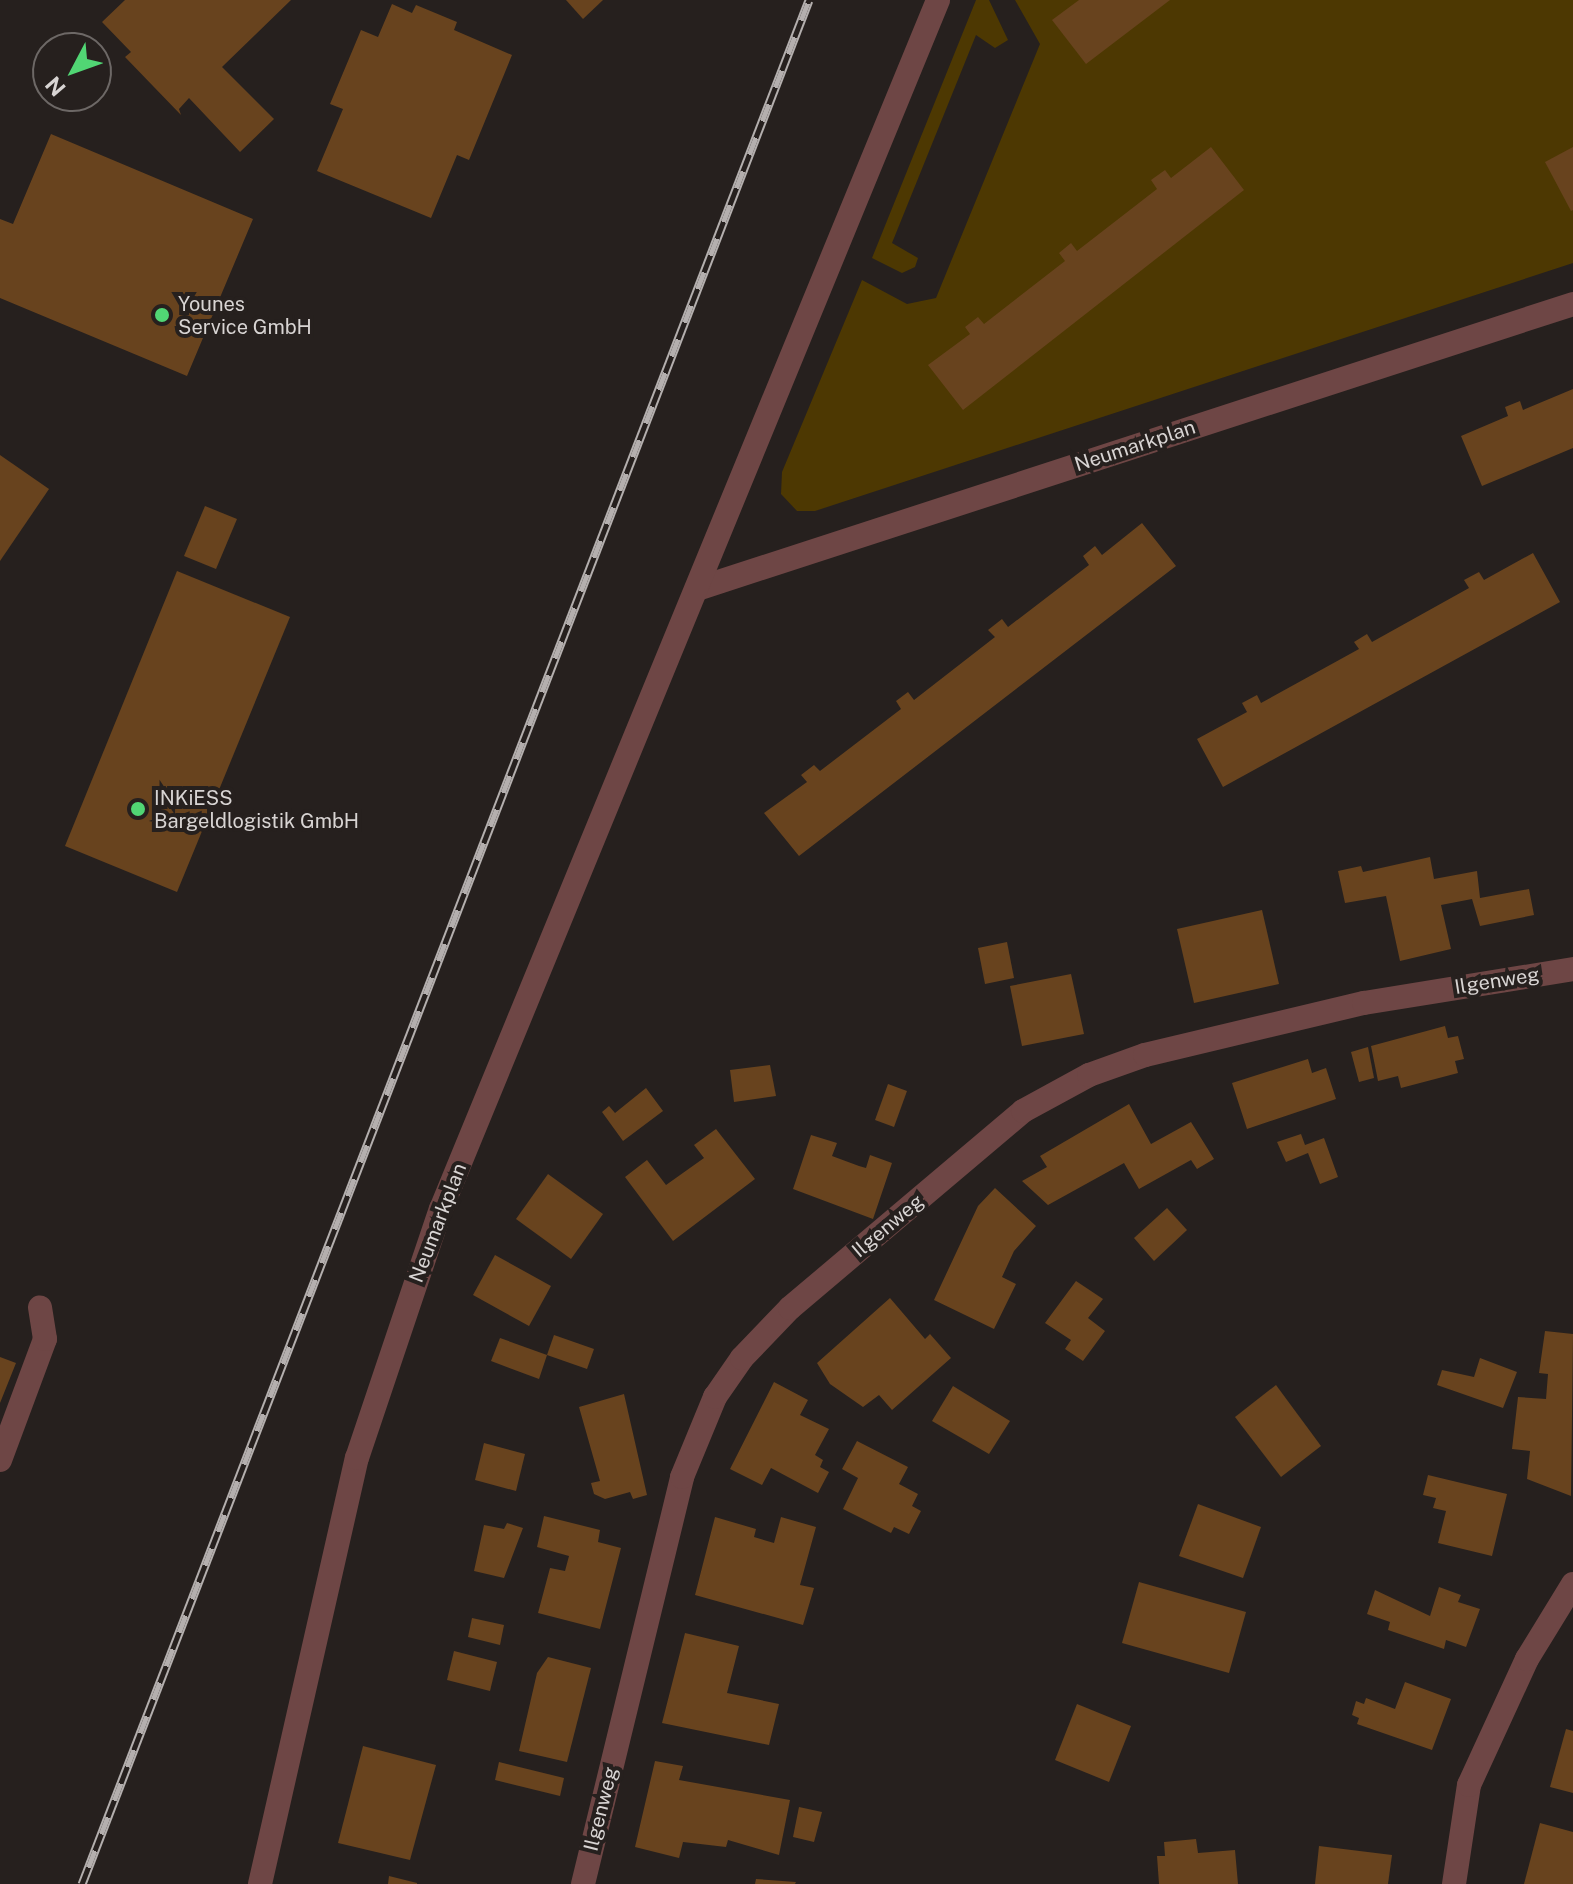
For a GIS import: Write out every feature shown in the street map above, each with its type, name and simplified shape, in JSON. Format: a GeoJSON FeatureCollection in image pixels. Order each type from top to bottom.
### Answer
{"type":"FeatureCollection","features":[{"type":"Feature","properties":{"kind":"street","name":"Neumarkplan"},"geometry":{"type":"LineString","coordinates":[[260,1884],[357,1458],[441,1209],[938,0]]}},
{"type":"Feature","properties":{"kind":"street","name":"Neumarkplan"},"geometry":{"type":"LineString","coordinates":[[697,589],[1573,304]]}},
{"type":"Feature","properties":{"kind":"street","name":"Ilgenweg"},"geometry":{"type":"LineString","coordinates":[[583,1884],[682,1477],[715,1397],[742,1358],[790,1308],[1023,1111],[1089,1075],[1145,1055],[1364,1003],[1573,969]]}},
{"type":"Feature","properties":{"kind":"street"},"geometry":{"type":"LineString","coordinates":[[0,1460],[45,1339],[40,1307]]}},
{"type":"Feature","properties":{"kind":"street"},"geometry":{"type":"LineString","coordinates":[[1454,1884],[1469,1785],[1527,1659],[1573,1584]]}},
{"type":"Feature","properties":{"kind":"shaded area"},"geometry":{"type":"Polygon","coordinates":[[[976,0],[989,0],[1008,40],[995,48],[976,35],[892,243],[918,258],[915,267],[902,273],[872,258],[976,0]]]}},
{"type":"Feature","properties":{"kind":"shaded area"},"geometry":{"type":"Polygon","coordinates":[[[1015,0],[1573,0],[1573,263],[815,511],[797,511],[781,494],[782,472],[862,280],[907,304],[936,298],[1040,44],[1015,0]]]}},
{"type":"Feature","properties":{"kind":"building"},"geometry":{"type":"Polygon","coordinates":[[[125,0],[291,0],[222,67],[274,119],[240,152],[189,98],[179,109],[181,115],[125,57],[131,52],[102,22],[125,0]]]}},
{"type":"Feature","properties":{"kind":"building"},"geometry":{"type":"Polygon","coordinates":[[[566,0],[603,0],[583,19],[566,0]]]}},
{"type":"Feature","properties":{"kind":"building"},"geometry":{"type":"Polygon","coordinates":[[[1079,0],[1170,0],[1086,64],[1052,20],[1079,0]]]}},
{"type":"Feature","properties":{"kind":"building"},"geometry":{"type":"Polygon","coordinates":[[[392,4],[412,13],[416,5],[457,22],[454,30],[512,55],[469,160],[457,155],[431,218],[317,171],[343,109],[330,104],[361,30],[378,37],[392,4]]]}},
{"type":"Feature","properties":{"kind":"building"},"geometry":{"type":"Polygon","coordinates":[[[51,134],[253,219],[187,376],[0,298],[0,219],[13,224],[51,134]]]}},
{"type":"Feature","properties":{"kind":"building"},"geometry":{"type":"Polygon","coordinates":[[[1211,147],[1244,190],[963,410],[928,365],[970,334],[965,327],[978,317],[984,324],[1065,261],[1059,253],[1071,243],[1077,251],[1157,189],[1151,180],[1165,170],[1171,178],[1211,147]]]}},
{"type":"Feature","properties":{"kind":"building"},"geometry":{"type":"Polygon","coordinates":[[[1573,147],[1573,210],[1571,211],[1545,162],[1573,147]]]}},
{"type":"Feature","properties":{"kind":"building"},"geometry":{"type":"Polygon","coordinates":[[[1573,389],[1573,448],[1482,486],[1461,436],[1508,416],[1505,407],[1520,401],[1523,410],[1573,389]]]}},
{"type":"Feature","properties":{"kind":"building"},"geometry":{"type":"Polygon","coordinates":[[[0,455],[49,489],[0,561],[0,455]]]}},
{"type":"Feature","properties":{"kind":"building"},"geometry":{"type":"Polygon","coordinates":[[[205,506],[237,519],[216,569],[184,556],[205,506]]]}},
{"type":"Feature","properties":{"kind":"building"},"geometry":{"type":"Polygon","coordinates":[[[1142,523],[1176,566],[799,856],[764,813],[807,782],[801,775],[814,765],[820,771],[901,709],[896,701],[908,692],[914,700],[995,637],[988,630],[1002,619],[1008,627],[1089,565],[1083,556],[1095,546],[1102,555],[1142,523]]]}},
{"type":"Feature","properties":{"kind":"building"},"geometry":{"type":"Polygon","coordinates":[[[1533,553],[1560,602],[1223,787],[1197,739],[1247,712],[1242,703],[1257,695],[1261,703],[1359,649],[1354,642],[1367,634],[1372,642],[1469,588],[1464,580],[1479,572],[1484,580],[1533,553]]]}},
{"type":"Feature","properties":{"kind":"building"},"geometry":{"type":"Polygon","coordinates":[[[177,571],[290,617],[177,892],[65,846],[177,571]]]}},
{"type":"Feature","properties":{"kind":"building"},"geometry":{"type":"Polygon","coordinates":[[[1430,857],[1434,879],[1477,871],[1480,898],[1529,889],[1534,915],[1480,926],[1472,899],[1441,905],[1451,949],[1400,961],[1386,896],[1345,903],[1338,871],[1361,866],[1363,872],[1430,857]]]}},
{"type":"Feature","properties":{"kind":"building"},"geometry":{"type":"Polygon","coordinates":[[[1262,910],[1279,984],[1194,1003],[1177,929],[1262,910]]]}},
{"type":"Feature","properties":{"kind":"building"},"geometry":{"type":"Polygon","coordinates":[[[1007,942],[1014,978],[985,984],[978,948],[1007,942]]]}},
{"type":"Feature","properties":{"kind":"building"},"geometry":{"type":"Polygon","coordinates":[[[1071,974],[1084,1034],[1022,1046],[1010,986],[1071,974]]]}},
{"type":"Feature","properties":{"kind":"building"},"geometry":{"type":"Polygon","coordinates":[[[1445,1026],[1448,1038],[1458,1036],[1464,1059],[1455,1061],[1458,1073],[1401,1088],[1398,1076],[1378,1081],[1371,1046],[1445,1026]]]}},
{"type":"Feature","properties":{"kind":"building"},"geometry":{"type":"Polygon","coordinates":[[[1368,1047],[1374,1078],[1359,1082],[1351,1052],[1368,1047]]]}},
{"type":"Feature","properties":{"kind":"building"},"geometry":{"type":"Polygon","coordinates":[[[1308,1059],[1312,1073],[1326,1068],[1336,1099],[1247,1129],[1232,1083],[1308,1059]]]}},
{"type":"Feature","properties":{"kind":"building"},"geometry":{"type":"Polygon","coordinates":[[[770,1065],[776,1096],[734,1102],[730,1070],[770,1065]]]}},
{"type":"Feature","properties":{"kind":"building"},"geometry":{"type":"Polygon","coordinates":[[[888,1084],[907,1091],[894,1127],[875,1120],[888,1084]]]}},
{"type":"Feature","properties":{"kind":"building"},"geometry":{"type":"Polygon","coordinates":[[[646,1088],[663,1111],[623,1141],[602,1112],[609,1106],[615,1113],[646,1088]]]}},
{"type":"Feature","properties":{"kind":"building"},"geometry":{"type":"Polygon","coordinates":[[[1129,1104],[1151,1144],[1191,1122],[1214,1159],[1197,1169],[1191,1160],[1139,1189],[1124,1163],[1048,1205],[1022,1181],[1047,1167],[1040,1156],[1129,1104]]]}},
{"type":"Feature","properties":{"kind":"building"},"geometry":{"type":"Polygon","coordinates":[[[716,1129],[755,1179],[673,1241],[625,1177],[647,1160],[666,1185],[704,1158],[694,1145],[716,1129]]]}},
{"type":"Feature","properties":{"kind":"building"},"geometry":{"type":"Polygon","coordinates":[[[1301,1134],[1305,1145],[1324,1138],[1338,1177],[1320,1184],[1308,1153],[1286,1162],[1277,1142],[1301,1134]]]}},
{"type":"Feature","properties":{"kind":"building"},"geometry":{"type":"Polygon","coordinates":[[[811,1135],[837,1143],[832,1156],[859,1166],[866,1168],[870,1155],[892,1163],[873,1219],[793,1189],[811,1135]]]}},
{"type":"Feature","properties":{"kind":"building"},"geometry":{"type":"Polygon","coordinates":[[[548,1174],[603,1214],[571,1259],[516,1219],[548,1174]]]}},
{"type":"Feature","properties":{"kind":"building"},"geometry":{"type":"Polygon","coordinates":[[[995,1188],[1036,1226],[1014,1251],[1002,1277],[1016,1284],[994,1329],[934,1300],[978,1206],[995,1188]]]}},
{"type":"Feature","properties":{"kind":"building"},"geometry":{"type":"Polygon","coordinates":[[[1167,1208],[1187,1230],[1154,1261],[1134,1238],[1167,1208]]]}},
{"type":"Feature","properties":{"kind":"building"},"geometry":{"type":"Polygon","coordinates":[[[495,1255],[551,1286],[529,1326],[473,1295],[495,1255]]]}},
{"type":"Feature","properties":{"kind":"building"},"geometry":{"type":"Polygon","coordinates":[[[1076,1281],[1103,1299],[1088,1318],[1105,1331],[1083,1361],[1065,1349],[1071,1340],[1045,1323],[1076,1281]]]}},
{"type":"Feature","properties":{"kind":"building"},"geometry":{"type":"Polygon","coordinates":[[[890,1298],[925,1339],[930,1334],[951,1358],[892,1410],[879,1395],[863,1407],[830,1384],[817,1363],[890,1298]]]}},
{"type":"Feature","properties":{"kind":"building"},"geometry":{"type":"Polygon","coordinates":[[[1545,1331],[1573,1334],[1571,1496],[1527,1479],[1530,1451],[1512,1449],[1518,1397],[1546,1399],[1548,1374],[1539,1373],[1545,1331]]]}},
{"type":"Feature","properties":{"kind":"building"},"geometry":{"type":"Polygon","coordinates":[[[554,1335],[594,1349],[587,1369],[547,1355],[554,1335]]]}},
{"type":"Feature","properties":{"kind":"building"},"geometry":{"type":"Polygon","coordinates":[[[500,1338],[547,1355],[539,1379],[491,1361],[500,1338]]]}},
{"type":"Feature","properties":{"kind":"building"},"geometry":{"type":"Polygon","coordinates":[[[0,1357],[16,1363],[0,1403],[0,1357]]]}},
{"type":"Feature","properties":{"kind":"building"},"geometry":{"type":"Polygon","coordinates":[[[1480,1358],[1517,1372],[1503,1408],[1437,1385],[1442,1370],[1474,1377],[1480,1358]]]}},
{"type":"Feature","properties":{"kind":"building"},"geometry":{"type":"Polygon","coordinates":[[[774,1382],[808,1400],[800,1415],[829,1429],[815,1455],[823,1460],[820,1467],[829,1472],[818,1493],[771,1468],[762,1485],[730,1469],[774,1382]]]}},
{"type":"Feature","properties":{"kind":"building"},"geometry":{"type":"Polygon","coordinates":[[[1276,1385],[1321,1446],[1281,1477],[1235,1417],[1276,1385]]]}},
{"type":"Feature","properties":{"kind":"building"},"geometry":{"type":"Polygon","coordinates":[[[953,1386],[1010,1421],[989,1454],[932,1421],[953,1386]]]}},
{"type":"Feature","properties":{"kind":"building"},"geometry":{"type":"Polygon","coordinates":[[[624,1394],[647,1495],[633,1499],[630,1492],[605,1499],[594,1494],[591,1483],[600,1481],[579,1407],[624,1394]]]}},
{"type":"Feature","properties":{"kind":"building"},"geometry":{"type":"Polygon","coordinates":[[[857,1441],[908,1467],[899,1484],[918,1494],[912,1506],[921,1511],[909,1534],[894,1527],[891,1533],[843,1509],[858,1478],[842,1469],[857,1441]]]}},
{"type":"Feature","properties":{"kind":"building"},"geometry":{"type":"Polygon","coordinates":[[[484,1443],[525,1454],[516,1491],[475,1480],[484,1443]]]}},
{"type":"Feature","properties":{"kind":"building"},"geometry":{"type":"Polygon","coordinates":[[[1428,1475],[1507,1494],[1492,1556],[1438,1543],[1446,1511],[1433,1508],[1436,1498],[1423,1495],[1428,1475]]]}},
{"type":"Feature","properties":{"kind":"building"},"geometry":{"type":"Polygon","coordinates":[[[1198,1504],[1261,1527],[1243,1578],[1179,1556],[1198,1504]]]}},
{"type":"Feature","properties":{"kind":"building"},"geometry":{"type":"Polygon","coordinates":[[[544,1516],[600,1530],[598,1542],[621,1548],[600,1629],[538,1613],[550,1568],[565,1571],[569,1556],[537,1547],[544,1516]]]}},
{"type":"Feature","properties":{"kind":"building"},"geometry":{"type":"Polygon","coordinates":[[[715,1517],[756,1529],[754,1537],[774,1543],[781,1517],[816,1527],[800,1585],[814,1588],[803,1625],[695,1595],[715,1517]]]}},
{"type":"Feature","properties":{"kind":"building"},"geometry":{"type":"Polygon","coordinates":[[[507,1523],[523,1528],[504,1578],[474,1571],[484,1525],[504,1529],[507,1523]]]}},
{"type":"Feature","properties":{"kind":"building"},"geometry":{"type":"Polygon","coordinates":[[[1139,1582],[1246,1612],[1229,1673],[1122,1643],[1139,1582]]]}},
{"type":"Feature","properties":{"kind":"building"},"geometry":{"type":"Polygon","coordinates":[[[1439,1587],[1461,1595],[1458,1602],[1480,1609],[1466,1647],[1446,1640],[1444,1649],[1388,1630],[1390,1622],[1367,1614],[1375,1590],[1430,1616],[1439,1587]]]}},
{"type":"Feature","properties":{"kind":"building"},"geometry":{"type":"Polygon","coordinates":[[[472,1618],[504,1625],[500,1645],[468,1637],[472,1618]]]}},
{"type":"Feature","properties":{"kind":"building"},"geometry":{"type":"Polygon","coordinates":[[[685,1633],[739,1646],[727,1693],[779,1704],[769,1745],[662,1723],[685,1633]]]}},
{"type":"Feature","properties":{"kind":"building"},"geometry":{"type":"Polygon","coordinates":[[[454,1651],[497,1662],[490,1691],[447,1680],[454,1651]]]}},
{"type":"Feature","properties":{"kind":"building"},"geometry":{"type":"Polygon","coordinates":[[[548,1657],[591,1668],[567,1762],[519,1751],[537,1673],[548,1657]]]}},
{"type":"Feature","properties":{"kind":"building"},"geometry":{"type":"Polygon","coordinates":[[[1405,1682],[1451,1699],[1432,1750],[1357,1724],[1359,1718],[1352,1715],[1356,1701],[1364,1704],[1366,1698],[1395,1709],[1405,1682]]]}},
{"type":"Feature","properties":{"kind":"building"},"geometry":{"type":"Polygon","coordinates":[[[1077,1704],[1131,1726],[1109,1782],[1055,1760],[1077,1704]]]}},
{"type":"Feature","properties":{"kind":"building"},"geometry":{"type":"Polygon","coordinates":[[[1566,1729],[1573,1731],[1573,1793],[1550,1787],[1566,1729]]]}},
{"type":"Feature","properties":{"kind":"building"},"geometry":{"type":"Polygon","coordinates":[[[363,1746],[436,1765],[410,1860],[338,1843],[363,1746]]]}},
{"type":"Feature","properties":{"kind":"building"},"geometry":{"type":"Polygon","coordinates":[[[655,1761],[683,1766],[679,1780],[790,1800],[779,1855],[728,1840],[726,1847],[683,1842],[679,1858],[635,1847],[655,1761]]]}},
{"type":"Feature","properties":{"kind":"building"},"geometry":{"type":"Polygon","coordinates":[[[499,1762],[564,1778],[560,1796],[495,1780],[499,1762]]]}},
{"type":"Feature","properties":{"kind":"building"},"geometry":{"type":"Polygon","coordinates":[[[799,1807],[822,1812],[814,1842],[793,1837],[799,1807]]]}},
{"type":"Feature","properties":{"kind":"building"},"geometry":{"type":"Polygon","coordinates":[[[1540,1823],[1573,1832],[1573,1884],[1524,1884],[1540,1823]]]}},
{"type":"Feature","properties":{"kind":"building"},"geometry":{"type":"Polygon","coordinates":[[[1196,1839],[1198,1853],[1235,1850],[1238,1884],[1159,1884],[1157,1856],[1165,1856],[1164,1842],[1196,1839]]]}},
{"type":"Feature","properties":{"kind":"building"},"geometry":{"type":"Polygon","coordinates":[[[1319,1846],[1392,1855],[1388,1884],[1315,1884],[1319,1846]]]}},
{"type":"Feature","properties":{"kind":"building"},"geometry":{"type":"Polygon","coordinates":[[[389,1876],[417,1883],[417,1884],[388,1884],[389,1876]]]}},
{"type":"Feature","properties":{"kind":"building"},"geometry":{"type":"Polygon","coordinates":[[[756,1879],[796,1882],[755,1884],[756,1879]]]}},
{"type":"Feature","properties":{"kind":"railway"},"geometry":{"type":"LineString","coordinates":[[82,1884],[809,0]]}},
{"type":"Feature","properties":{"kind":"place","name":"Younes Service GmbH"},"geometry":{"type":"Point","coordinates":[162,315]}},
{"type":"Feature","properties":{"kind":"place","name":"INKiESS Bargeldlogistik GmbH"},"geometry":{"type":"Point","coordinates":[138,809]}}]}
